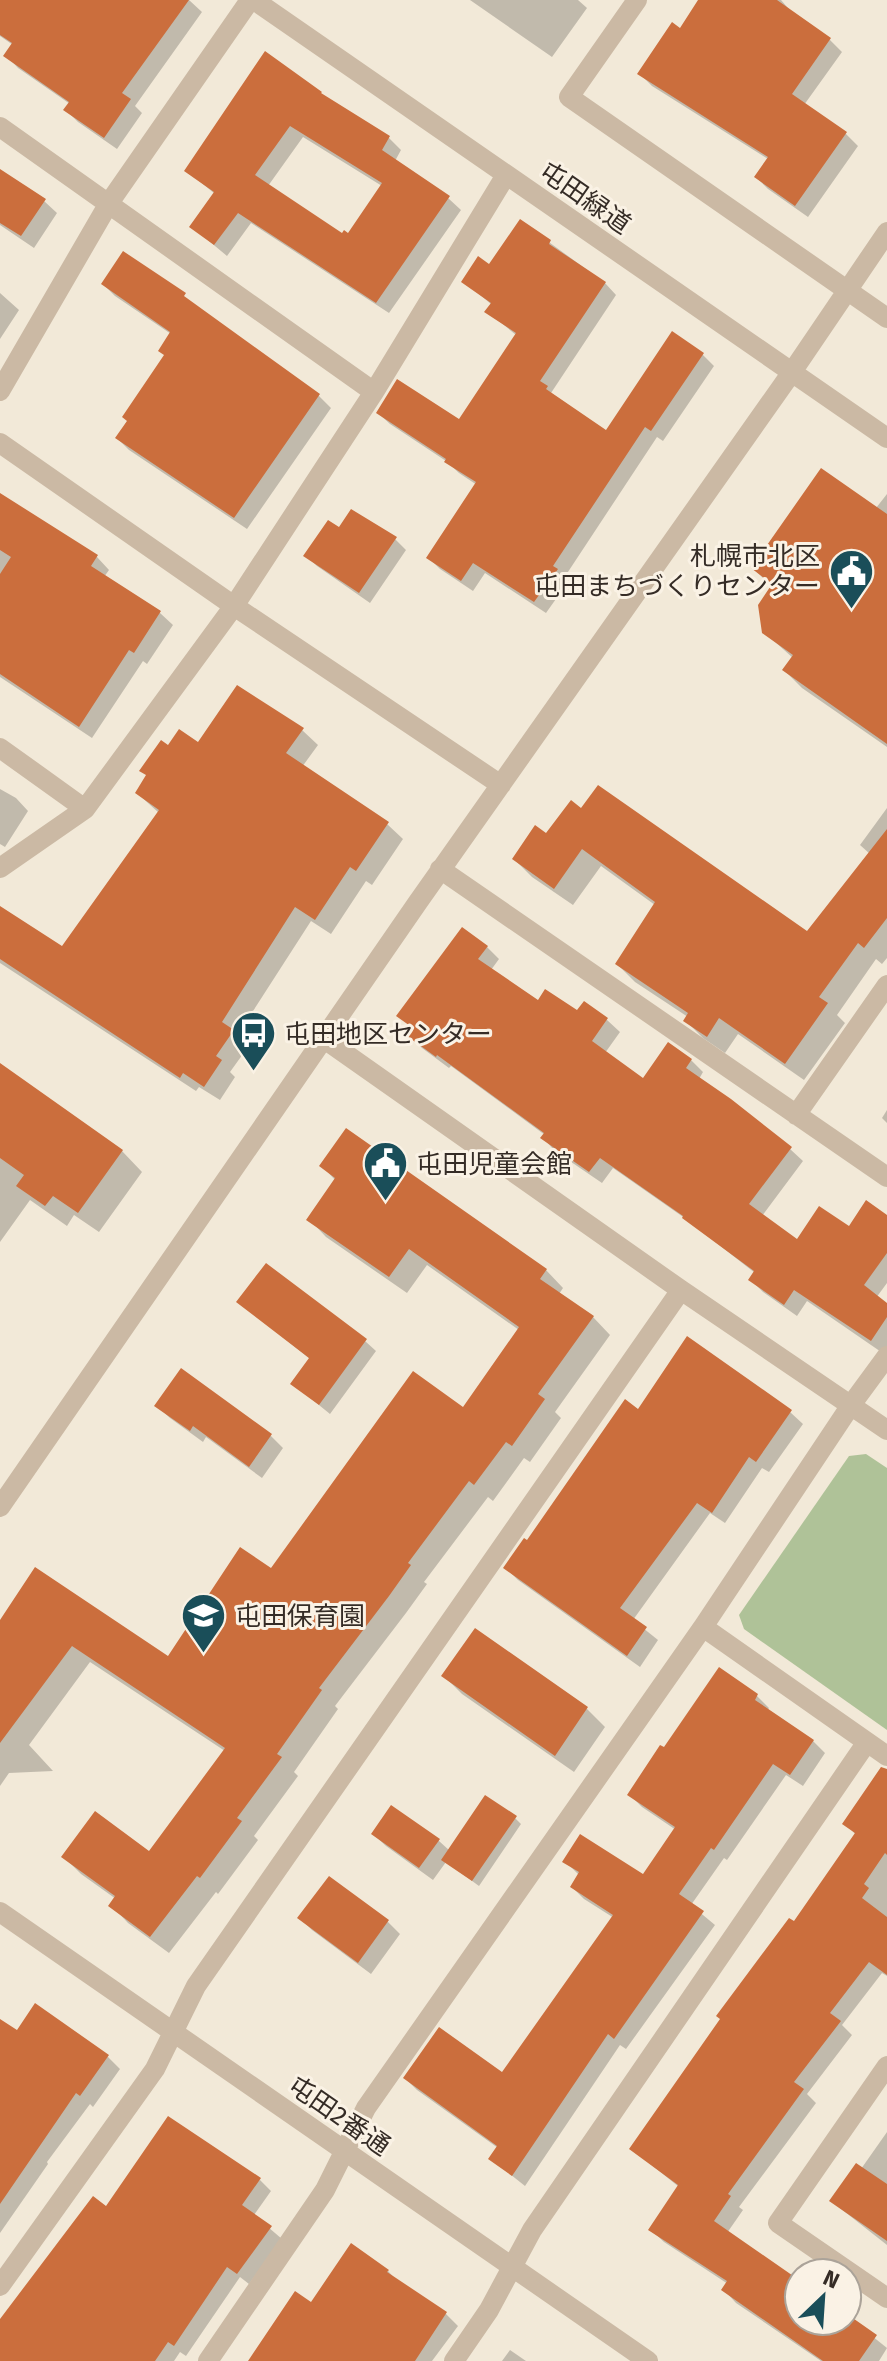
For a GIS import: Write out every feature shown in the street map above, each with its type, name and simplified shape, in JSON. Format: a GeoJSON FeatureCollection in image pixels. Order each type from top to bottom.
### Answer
{"type":"FeatureCollection","features":[{"type":"Feature","properties":{"kind":"street","name":"屯田緑道"},"geometry":{"type":"LineString","coordinates":[[252,0],[887,438]]}},
{"type":"Feature","properties":{"kind":"street"},"geometry":{"type":"LineString","coordinates":[[0,391],[109,203],[252,0]]}},
{"type":"Feature","properties":{"kind":"street"},"geometry":{"type":"LineString","coordinates":[[637,0],[569,97],[887,318]]}},
{"type":"Feature","properties":{"kind":"street"},"geometry":{"type":"LineString","coordinates":[[0,127],[374,392]]}},
{"type":"Feature","properties":{"kind":"street"},"geometry":{"type":"LineString","coordinates":[[0,868],[85,809],[234,606],[374,392],[506,175]]}},
{"type":"Feature","properties":{"kind":"street"},"geometry":{"type":"LineString","coordinates":[[0,1507],[440,869],[792,372],[887,232]]}},
{"type":"Feature","properties":{"kind":"street"},"geometry":{"type":"LineString","coordinates":[[0,443],[234,606],[501,785]]}},
{"type":"Feature","properties":{"kind":"street"},"geometry":{"type":"LineString","coordinates":[[0,748],[85,809]]}},
{"type":"Feature","properties":{"kind":"street"},"geometry":{"type":"LineString","coordinates":[[440,869],[887,1177]]}},
{"type":"Feature","properties":{"kind":"street"},"geometry":{"type":"LineString","coordinates":[[796,1115],[887,985]]}},
{"type":"Feature","properties":{"kind":"street"},"geometry":{"type":"LineString","coordinates":[[323,1038],[681,1290],[887,1430]]}},
{"type":"Feature","properties":{"kind":"street"},"geometry":{"type":"LineString","coordinates":[[0,2286],[155,2069],[196,1986],[681,1290]]}},
{"type":"Feature","properties":{"kind":"street"},"geometry":{"type":"LineString","coordinates":[[208,2361],[325,2190],[366,2108],[703,1627],[887,1356]]}},
{"type":"Feature","properties":{"kind":"street"},"geometry":{"type":"LineString","coordinates":[[703,1627],[887,1756]]}},
{"type":"Feature","properties":{"kind":"street"},"geometry":{"type":"LineString","coordinates":[[454,2361],[489,2310],[532,2230],[867,1742]]}},
{"type":"Feature","properties":{"kind":"street","name":"屯田2番通"},"geometry":{"type":"LineString","coordinates":[[1,1915],[648,2361]]}},
{"type":"Feature","properties":{"kind":"street"},"geometry":{"type":"LineString","coordinates":[[887,2066],[778,2223],[887,2298]]}},
{"type":"Feature","properties":{"kind":"green space"},"geometry":{"type":"Polygon","coordinates":[[[866,1454],[887,1468],[887,1730],[744,1629],[739,1615],[849,1456],[866,1454]]]}},
{"type":"Feature","properties":{"kind":"building"},"geometry":{"type":"Polygon","coordinates":[[[0,0],[189,0],[122,93],[131,99],[104,138],[63,110],[69,102],[3,56],[12,43],[0,35],[0,0]]]}},
{"type":"Feature","properties":{"kind":"building"},"geometry":{"type":"Polygon","coordinates":[[[698,0],[777,0],[831,38],[792,94],[847,132],[795,206],[754,177],[768,157],[637,74],[672,22],[680,28],[698,0]]]}},
{"type":"Feature","properties":{"kind":"building"},"geometry":{"type":"Polygon","coordinates":[[[265,51],[321,93],[390,136],[382,150],[450,196],[376,303],[238,213],[214,245],[189,227],[214,192],[184,171],[265,51]],[[290,126],[255,175],[342,233],[344,230],[348,233],[382,183],[290,126]]]}},
{"type":"Feature","properties":{"kind":"building"},"geometry":{"type":"Polygon","coordinates":[[[0,169],[46,199],[21,236],[0,223],[0,169]]]}},
{"type":"Feature","properties":{"kind":"building"},"geometry":{"type":"Polygon","coordinates":[[[520,219],[551,240],[549,244],[606,282],[540,381],[548,386],[546,389],[606,430],[672,331],[704,353],[651,431],[645,427],[553,566],[558,569],[534,602],[473,563],[461,581],[426,558],[476,482],[376,413],[397,379],[459,419],[516,333],[484,312],[491,303],[461,282],[478,256],[489,264],[520,219]]]}},
{"type":"Feature","properties":{"kind":"building"},"geometry":{"type":"Polygon","coordinates":[[[123,251],[186,293],[184,296],[320,394],[234,518],[115,438],[127,421],[122,417],[164,355],[158,351],[170,332],[101,284],[123,251]]]}},
{"type":"Feature","properties":{"kind":"building"},"geometry":{"type":"Polygon","coordinates":[[[821,468],[887,514],[887,744],[782,670],[793,655],[762,633],[758,605],[772,584],[751,568],[821,468]]]}},
{"type":"Feature","properties":{"kind":"building"},"geometry":{"type":"Polygon","coordinates":[[[0,493],[98,555],[91,566],[161,611],[134,653],[129,650],[79,727],[0,674],[0,574],[11,557],[0,550],[0,493]]]}},
{"type":"Feature","properties":{"kind":"building"},"geometry":{"type":"Polygon","coordinates":[[[351,509],[397,537],[359,593],[303,556],[328,520],[339,527],[351,509]]]}},
{"type":"Feature","properties":{"kind":"building"},"geometry":{"type":"Polygon","coordinates":[[[237,685],[304,728],[286,753],[389,822],[356,871],[350,867],[315,920],[295,907],[222,1022],[234,1030],[216,1056],[222,1060],[204,1087],[183,1073],[180,1078],[0,959],[0,906],[62,946],[159,810],[135,793],[146,775],[139,771],[161,740],[168,745],[179,729],[198,742],[237,685]]]}},
{"type":"Feature","properties":{"kind":"building"},"geometry":{"type":"Polygon","coordinates":[[[598,785],[807,931],[887,829],[887,918],[864,948],[858,943],[819,997],[828,1003],[785,1064],[719,1018],[707,1037],[683,1021],[688,1013],[615,964],[655,902],[582,849],[554,889],[512,859],[535,825],[546,833],[571,800],[581,808],[598,785]]]}},
{"type":"Feature","properties":{"kind":"building"},"geometry":{"type":"Polygon","coordinates":[[[462,927],[488,946],[478,959],[538,1000],[545,989],[577,1010],[584,1001],[608,1018],[592,1041],[643,1078],[668,1042],[692,1059],[686,1068],[792,1147],[749,1204],[797,1239],[819,1206],[849,1226],[866,1200],[887,1215],[887,1253],[864,1285],[887,1303],[887,1317],[871,1341],[794,1290],[784,1305],[748,1280],[754,1271],[683,1216],[600,1158],[589,1172],[540,1138],[544,1133],[407,1036],[413,1028],[396,1016],[462,927]]]}},
{"type":"Feature","properties":{"kind":"building"},"geometry":{"type":"Polygon","coordinates":[[[0,1063],[123,1150],[78,1213],[53,1196],[45,1206],[16,1186],[24,1175],[0,1158],[0,1063]]]}},
{"type":"Feature","properties":{"kind":"building"},"geometry":{"type":"Polygon","coordinates":[[[346,1128],[547,1269],[540,1279],[594,1316],[538,1394],[545,1399],[512,1446],[506,1442],[474,1485],[469,1481],[408,1563],[411,1565],[389,1596],[319,1688],[322,1690],[277,1754],[282,1757],[237,1818],[242,1821],[200,1878],[197,1876],[150,1937],[108,1906],[115,1896],[61,1857],[95,1811],[149,1851],[225,1748],[72,1646],[0,1743],[0,1620],[35,1567],[168,1656],[240,1547],[271,1568],[413,1371],[463,1407],[519,1327],[409,1249],[389,1277],[306,1220],[335,1178],[319,1166],[346,1128]]]}},
{"type":"Feature","properties":{"kind":"building"},"geometry":{"type":"Polygon","coordinates":[[[266,1263],[367,1339],[319,1405],[290,1384],[309,1358],[236,1302],[266,1263]]]}},
{"type":"Feature","properties":{"kind":"building"},"geometry":{"type":"Polygon","coordinates":[[[687,1336],[792,1410],[756,1462],[749,1457],[712,1513],[697,1503],[620,1608],[647,1627],[627,1656],[503,1568],[524,1538],[527,1540],[625,1399],[638,1409],[687,1336]]]}},
{"type":"Feature","properties":{"kind":"building"},"geometry":{"type":"Polygon","coordinates":[[[181,1368],[272,1434],[249,1467],[193,1426],[190,1431],[154,1406],[181,1368]]]}},
{"type":"Feature","properties":{"kind":"building"},"geometry":{"type":"Polygon","coordinates":[[[475,1628],[588,1707],[555,1756],[441,1676],[475,1628]]]}},
{"type":"Feature","properties":{"kind":"building"},"geometry":{"type":"Polygon","coordinates":[[[719,1667],[758,1694],[755,1700],[814,1740],[790,1775],[773,1764],[714,1850],[711,1848],[679,1894],[704,1911],[614,2039],[608,2034],[512,2176],[488,2159],[497,2146],[403,2078],[439,2027],[502,2072],[613,1915],[570,1887],[579,1872],[562,1862],[580,1834],[643,1874],[675,1827],[627,1795],[719,1667]]]}},
{"type":"Feature","properties":{"kind":"building"},"geometry":{"type":"Polygon","coordinates":[[[881,1767],[887,1769],[887,1855],[885,1853],[864,1884],[869,1888],[862,1898],[887,1917],[887,1975],[869,1962],[830,2013],[841,2021],[794,2082],[804,2089],[728,2194],[731,2196],[714,2221],[783,2269],[783,2333],[721,2290],[727,2281],[648,2230],[678,2185],[629,2149],[720,2019],[716,2016],[789,1918],[794,1921],[855,1833],[842,1824],[881,1767]]]}},
{"type":"Feature","properties":{"kind":"building"},"geometry":{"type":"Polygon","coordinates":[[[485,1795],[517,1816],[472,1881],[441,1860],[485,1795]]]}},
{"type":"Feature","properties":{"kind":"building"},"geometry":{"type":"Polygon","coordinates":[[[391,1805],[440,1839],[419,1868],[371,1834],[391,1805]]]}},
{"type":"Feature","properties":{"kind":"building"},"geometry":{"type":"Polygon","coordinates":[[[329,1876],[389,1920],[358,1963],[297,1918],[329,1876]]]}},
{"type":"Feature","properties":{"kind":"building"},"geometry":{"type":"Polygon","coordinates":[[[35,2003],[109,2055],[80,2096],[76,2093],[0,2204],[0,2019],[17,2030],[35,2003]]]}},
{"type":"Feature","properties":{"kind":"building"},"geometry":{"type":"Polygon","coordinates":[[[168,2116],[261,2178],[242,2205],[272,2226],[237,2274],[227,2267],[174,2346],[168,2342],[155,2361],[0,2361],[0,2319],[93,2196],[106,2206],[168,2116]]]}},
{"type":"Feature","properties":{"kind":"building"},"geometry":{"type":"Polygon","coordinates":[[[856,2163],[887,2184],[887,2241],[829,2201],[856,2163]]]}},
{"type":"Feature","properties":{"kind":"building"},"geometry":{"type":"Polygon","coordinates":[[[351,2243],[389,2270],[387,2272],[447,2312],[415,2361],[248,2361],[295,2291],[311,2302],[351,2243]]]}},
{"type":"Feature","properties":{"kind":"building"},"geometry":{"type":"Polygon","coordinates":[[[863,2325],[877,2335],[859,2361],[823,2361],[789,2337],[863,2337],[863,2325]]]}},
{"type":"Feature","properties":{"kind":"place","name":"札幌市北区 屯田まちづくりセンター"},"geometry":{"type":"Point","coordinates":[851,610]}},
{"type":"Feature","properties":{"kind":"place","name":"屯田地区センター"},"geometry":{"type":"Point","coordinates":[253,1073]}},
{"type":"Feature","properties":{"kind":"place","name":"屯田児童会館"},"geometry":{"type":"Point","coordinates":[385,1203]}},
{"type":"Feature","properties":{"kind":"place","name":"屯田保育園"},"geometry":{"type":"Point","coordinates":[204,1655]}}]}
